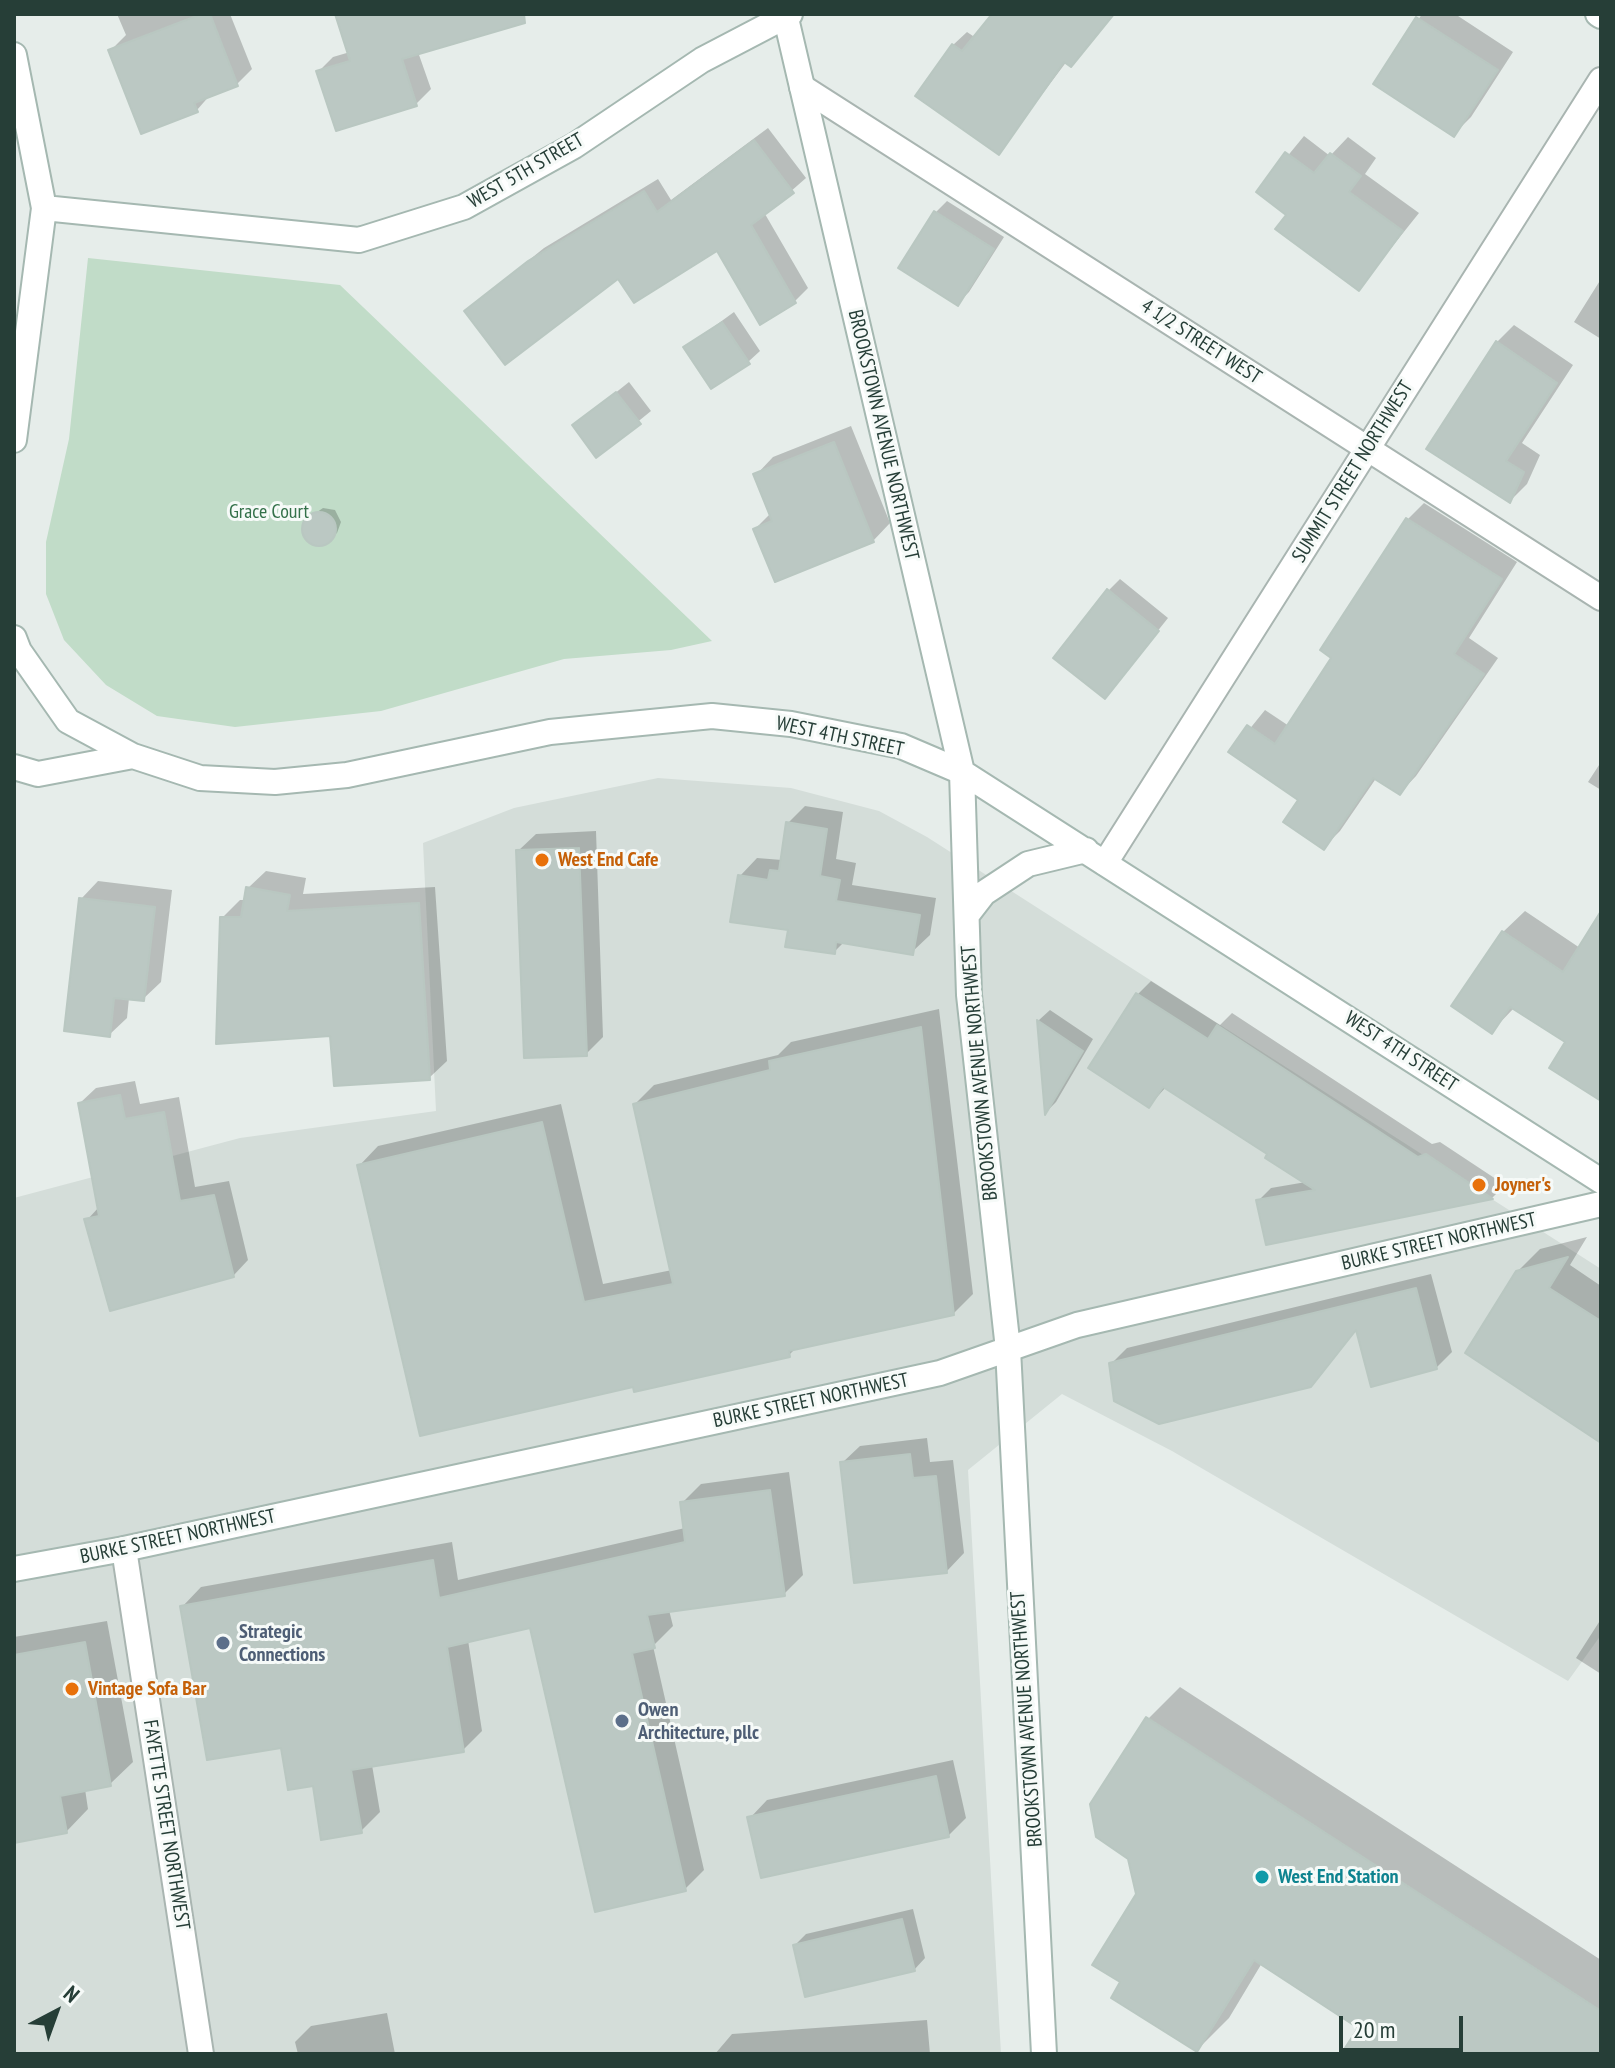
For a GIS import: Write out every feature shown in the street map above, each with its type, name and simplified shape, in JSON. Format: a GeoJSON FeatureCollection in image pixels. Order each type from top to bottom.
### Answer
{"type":"FeatureCollection","features":[{"type":"Feature","properties":{"kind":"street","name":"BROOKSTOWN AVENUE NORTHWEST"},"geometry":{"type":"LineString","coordinates":[[787,15],[962,772],[969,995],[1008,1349],[1044,2054]]}},
{"type":"Feature","properties":{"kind":"street","name":"WEST 5TH STREET"},"geometry":{"type":"LineString","coordinates":[[44,208],[359,240],[464,207],[574,146],[702,60],[787,15]]}},
{"type":"Feature","properties":{"kind":"street"},"geometry":{"type":"LineString","coordinates":[[14,55],[44,208],[14,440]]}},
{"type":"Feature","properties":{"kind":"street","name":"SUMMIT STREET NORTHWEST"},"geometry":{"type":"LineString","coordinates":[[1096,857],[1368,448],[1601,80]]}},
{"type":"Feature","properties":{"kind":"street","name":"4 1/2 STREET WEST"},"geometry":{"type":"LineString","coordinates":[[802,87],[1601,598]]}},
{"type":"Feature","properties":{"kind":"street","name":"WEST 4TH STREET"},"geometry":{"type":"LineString","coordinates":[[15,649],[68,721],[133,756],[200,778],[275,782],[347,775],[550,732],[712,716],[791,724],[901,746],[962,772],[1601,1181]]}},
{"type":"Feature","properties":{"kind":"street"},"geometry":{"type":"LineString","coordinates":[[14,767],[38,774],[133,756]]}},
{"type":"Feature","properties":{"kind":"street"},"geometry":{"type":"LineString","coordinates":[[967,915],[984,893],[1028,864],[1096,857]]}},
{"type":"Feature","properties":{"kind":"street","name":"BURKE STREET NORTHWEST"},"geometry":{"type":"LineString","coordinates":[[14,1569],[124,1549],[940,1373],[1077,1325],[1601,1204]]}},
{"type":"Feature","properties":{"kind":"street","name":"FAYETTE STREET NORTHWEST"},"geometry":{"type":"LineString","coordinates":[[124,1549],[201,2054]]}},
{"type":"Feature","properties":{"kind":"shaded area"},"geometry":{"type":"Polygon","coordinates":[[[658,778],[791,788],[879,811],[927,837],[1601,1269],[1601,1635],[1568,1681],[1172,1451],[1062,1394],[968,1470],[1001,2054],[14,2054],[14,1198],[240,1138],[436,1111],[423,843],[514,808],[658,778]]]}},
{"type":"Feature","properties":{"kind":"green space","name":"Grace Court"},"geometry":{"type":"Polygon","coordinates":[[[88,258],[340,285],[712,641],[671,650],[564,659],[381,711],[235,727],[157,716],[106,685],[64,640],[46,594],[46,542],[69,439],[88,258]]]}},
{"type":"Feature","properties":{"kind":"building"},"geometry":{"type":"Polygon","coordinates":[[[202,14],[210,14],[238,86],[194,103],[198,112],[141,134],[108,50],[202,14]]]}},
{"type":"Feature","properties":{"kind":"building"},"geometry":{"type":"Polygon","coordinates":[[[335,14],[524,14],[525,23],[402,59],[417,106],[336,131],[316,71],[350,61],[335,14]]]}},
{"type":"Feature","properties":{"kind":"building"},"geometry":{"type":"Polygon","coordinates":[[[992,14],[1114,14],[1071,67],[1064,62],[999,155],[915,96],[952,44],[962,51],[992,14]]]}},
{"type":"Feature","properties":{"kind":"building"},"geometry":{"type":"Polygon","coordinates":[[[1416,17],[1498,70],[1454,137],[1373,84],[1416,17]]]}},
{"type":"Feature","properties":{"kind":"building"},"geometry":{"type":"Polygon","coordinates":[[[754,140],[794,193],[751,225],[796,303],[760,325],[717,251],[634,303],[618,279],[505,365],[464,311],[528,261],[644,191],[657,212],[754,140]]]}},
{"type":"Feature","properties":{"kind":"building"},"geometry":{"type":"Polygon","coordinates":[[[1285,152],[1314,173],[1330,153],[1361,176],[1349,192],[1403,231],[1359,291],[1275,229],[1286,215],[1256,192],[1285,152]]]}},
{"type":"Feature","properties":{"kind":"building"},"geometry":{"type":"Polygon","coordinates":[[[934,211],[994,249],[958,306],[898,268],[934,211]]]}},
{"type":"Feature","properties":{"kind":"building"},"geometry":{"type":"Polygon","coordinates":[[[722,322],[750,364],[711,389],[683,347],[722,322]]]}},
{"type":"Feature","properties":{"kind":"building"},"geometry":{"type":"Polygon","coordinates":[[[1496,341],[1557,383],[1506,461],[1524,472],[1510,503],[1426,449],[1496,341]]]}},
{"type":"Feature","properties":{"kind":"building"},"geometry":{"type":"Polygon","coordinates":[[[616,392],[641,424],[596,458],[572,425],[616,392]]]}},
{"type":"Feature","properties":{"kind":"building"},"geometry":{"type":"Polygon","coordinates":[[[834,442],[874,542],[775,582],[753,529],[772,521],[753,474],[834,442]]]}},
{"type":"Feature","properties":{"kind":"building"},"geometry":{"type":"Polygon","coordinates":[[[319,512],[331,517],[336,529],[331,541],[319,546],[307,541],[302,529],[307,517],[319,512]]]}},
{"type":"Feature","properties":{"kind":"building"},"geometry":{"type":"Polygon","coordinates":[[[1406,518],[1502,579],[1454,654],[1484,674],[1400,795],[1373,778],[1324,850],[1283,822],[1298,800],[1228,752],[1247,725],[1275,744],[1331,658],[1320,650],[1406,518]]]}},
{"type":"Feature","properties":{"kind":"building"},"geometry":{"type":"Polygon","coordinates":[[[1107,589],[1159,631],[1105,699],[1053,658],[1107,589]]]}},
{"type":"Feature","properties":{"kind":"building"},"geometry":{"type":"Polygon","coordinates":[[[786,822],[827,829],[820,876],[840,880],[836,901],[920,915],[913,955],[836,942],[835,954],[785,947],[788,930],[730,922],[738,875],[768,880],[770,870],[779,871],[786,822]]]}},
{"type":"Feature","properties":{"kind":"building"},"geometry":{"type":"Polygon","coordinates":[[[579,848],[587,1056],[524,1058],[516,850],[579,848]]]}},
{"type":"Feature","properties":{"kind":"building"},"geometry":{"type":"Polygon","coordinates":[[[246,887],[290,895],[287,911],[419,903],[430,1080],[334,1086],[330,1036],[216,1044],[220,917],[241,917],[246,887]]]}},
{"type":"Feature","properties":{"kind":"building"},"geometry":{"type":"Polygon","coordinates":[[[79,898],[155,907],[144,1001],[114,998],[110,1037],[64,1031],[79,898]]]}},
{"type":"Feature","properties":{"kind":"building"},"geometry":{"type":"Polygon","coordinates":[[[1601,911],[1601,1101],[1549,1068],[1565,1042],[1510,1007],[1492,1034],[1451,1006],[1502,931],[1563,972],[1601,911]]]}},
{"type":"Feature","properties":{"kind":"building"},"geometry":{"type":"Polygon","coordinates":[[[1136,993],[1208,1039],[1217,1025],[1418,1157],[1426,1154],[1493,1199],[1266,1245],[1256,1200],[1315,1190],[1265,1158],[1267,1154],[1163,1087],[1149,1108],[1088,1068],[1136,993]]]}},
{"type":"Feature","properties":{"kind":"building"},"geometry":{"type":"Polygon","coordinates":[[[1037,1020],[1083,1051],[1045,1115],[1037,1020]]]}},
{"type":"Feature","properties":{"kind":"building"},"geometry":{"type":"Polygon","coordinates":[[[921,1027],[954,1315],[789,1351],[790,1357],[634,1392],[633,1387],[420,1436],[357,1165],[542,1122],[584,1302],[673,1284],[633,1104],[770,1070],[769,1061],[921,1027]]]}},
{"type":"Feature","properties":{"kind":"building"},"geometry":{"type":"Polygon","coordinates":[[[120,1095],[125,1119],[164,1112],[180,1201],[214,1195],[234,1277],[110,1311],[84,1219],[99,1216],[78,1103],[120,1095]]]}},
{"type":"Feature","properties":{"kind":"building"},"geometry":{"type":"Polygon","coordinates":[[[1568,1257],[1549,1288],[1601,1321],[1601,1443],[1465,1353],[1516,1271],[1568,1257]]]}},
{"type":"Feature","properties":{"kind":"building"},"geometry":{"type":"Polygon","coordinates":[[[1416,1288],[1437,1369],[1371,1387],[1356,1330],[1311,1387],[1159,1424],[1114,1401],[1109,1363],[1416,1288]]]}},
{"type":"Feature","properties":{"kind":"building"},"geometry":{"type":"Polygon","coordinates":[[[910,1454],[913,1478],[936,1476],[947,1573],[854,1583],[840,1462],[910,1454]]]}},
{"type":"Feature","properties":{"kind":"building"},"geometry":{"type":"Polygon","coordinates":[[[770,1490],[785,1596],[647,1615],[655,1648],[632,1653],[686,1891],[595,1912],[530,1628],[447,1647],[464,1752],[351,1770],[362,1833],[321,1840],[313,1786],[288,1790],[281,1748],[207,1760],[180,1606],[433,1560],[439,1598],[685,1542],[680,1502],[770,1490]]]}},
{"type":"Feature","properties":{"kind":"building"},"geometry":{"type":"Polygon","coordinates":[[[85,1642],[111,1786],[60,1796],[67,1833],[14,1843],[14,1655],[85,1642]]]}},
{"type":"Feature","properties":{"kind":"building","name":"West End Station"},"geometry":{"type":"Polygon","coordinates":[[[1146,1717],[1601,2011],[1601,2054],[1341,2054],[1358,2028],[1254,1960],[1197,2052],[1111,1998],[1120,1982],[1092,1965],[1136,1894],[1128,1859],[1096,1837],[1090,1804],[1146,1717]]]}},
{"type":"Feature","properties":{"kind":"building"},"geometry":{"type":"Polygon","coordinates":[[[936,1776],[949,1837],[761,1878],[747,1817],[936,1776]]]}},
{"type":"Feature","properties":{"kind":"building"},"geometry":{"type":"Polygon","coordinates":[[[902,1919],[915,1971],[805,1997],[793,1945],[902,1919]]]}},
{"type":"Feature","properties":{"kind":"place","name":"West End Cafe"},"geometry":{"type":"Point","coordinates":[542,860]}},
{"type":"Feature","properties":{"kind":"place","name":"Joyner's"},"geometry":{"type":"Point","coordinates":[1479,1185]}},
{"type":"Feature","properties":{"kind":"place","name":"Strategic Connections"},"geometry":{"type":"Point","coordinates":[223,1643]}},
{"type":"Feature","properties":{"kind":"place","name":"Vintage Sofa Bar"},"geometry":{"type":"Point","coordinates":[72,1689]}},
{"type":"Feature","properties":{"kind":"place","name":"Owen Architecture, pllc"},"geometry":{"type":"Point","coordinates":[622,1721]}},
{"type":"Feature","properties":{"kind":"place","name":"West End Station"},"geometry":{"type":"Point","coordinates":[1262,1877]}}]}
